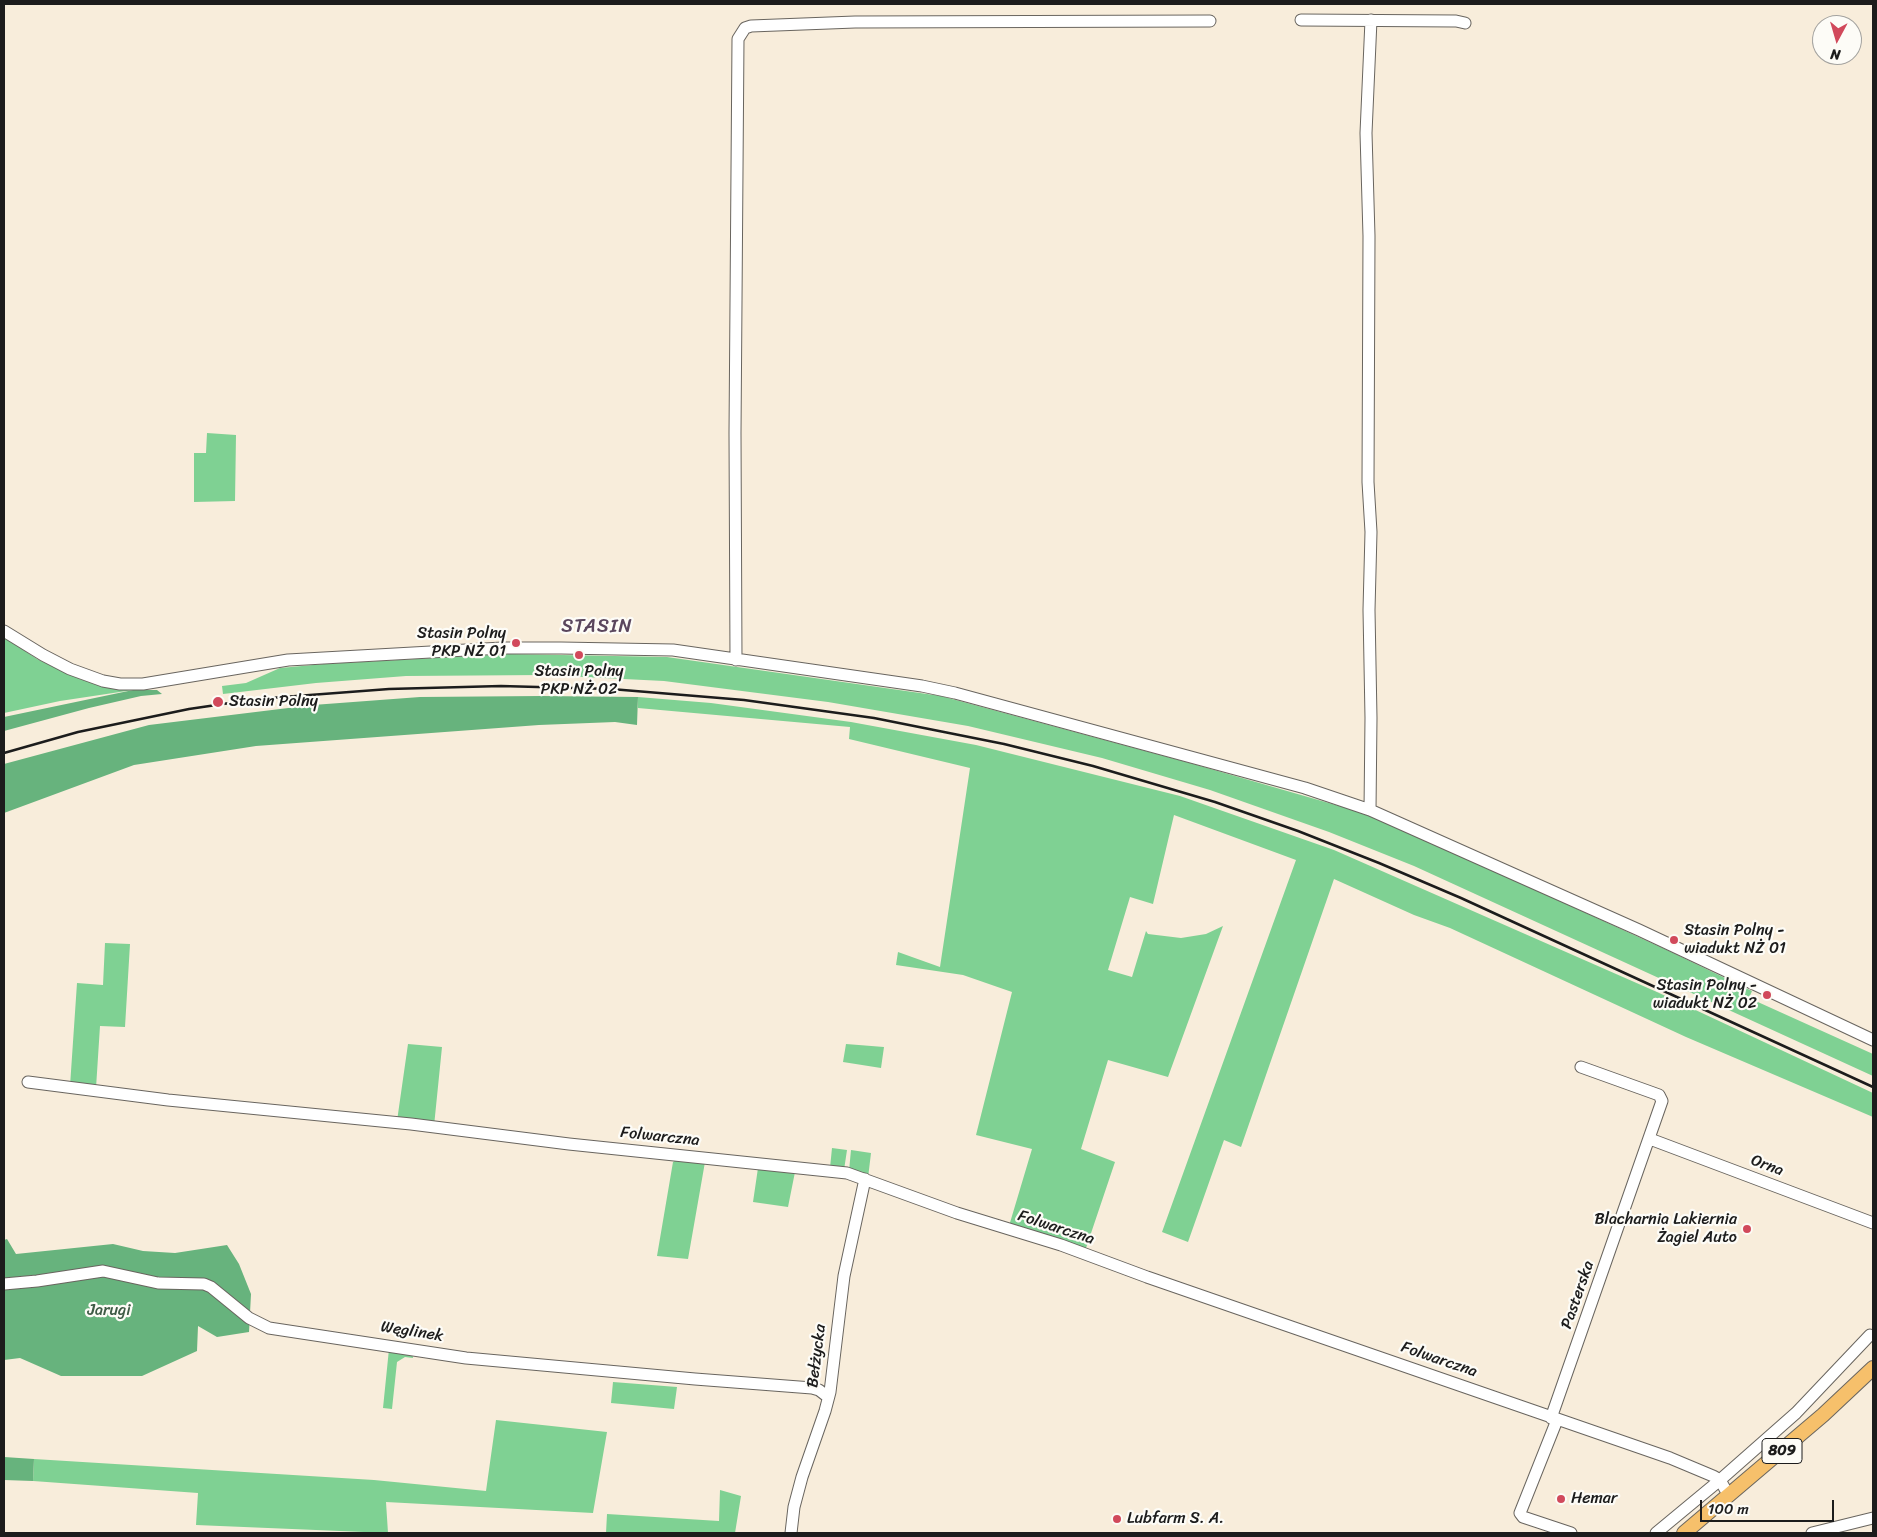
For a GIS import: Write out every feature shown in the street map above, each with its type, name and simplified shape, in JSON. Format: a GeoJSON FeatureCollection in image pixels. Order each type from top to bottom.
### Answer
{"type":"FeatureCollection","features":[{"type":"Feature","properties":{"kind":"main road","name":"809"},"geometry":{"type":"LineString","coordinates":[[1686,1532],[1828,1410],[1873,1368]]}},
{"type":"Feature","properties":{"kind":"street"},"geometry":{"type":"LineString","coordinates":[[1301,20],[1456,21],[1465,23]]}},
{"type":"Feature","properties":{"kind":"street"},"geometry":{"type":"LineString","coordinates":[[1370,810],[1369,610],[1371,532],[1368,482],[1366,133],[1371,20]]}},
{"type":"Feature","properties":{"kind":"street"},"geometry":{"type":"LineString","coordinates":[[736,660],[735,433],[738,40],[745,28],[751,26],[855,22],[1210,21]]}},
{"type":"Feature","properties":{"kind":"street"},"geometry":{"type":"LineString","coordinates":[[4,631],[70,669],[103,681],[120,684],[143,684],[288,660],[502,648],[673,650],[895,682],[955,693],[1305,788],[1370,810],[1634,928],[1873,1040]]}},
{"type":"Feature","properties":{"kind":"street","name":"Pasterska"},"geometry":{"type":"LineString","coordinates":[[1570,1533],[1523,1517],[1520,1513],[1650,1139],[1662,1098],[1581,1067]]}},
{"type":"Feature","properties":{"kind":"street","name":"Folwarczna"},"geometry":{"type":"LineString","coordinates":[[28,1082],[168,1100],[847,1173],[957,1213],[1069,1248],[1437,1376],[1554,1419],[1670,1458],[1706,1472],[1720,1480]]}},
{"type":"Feature","properties":{"kind":"street","name":"Orna"},"geometry":{"type":"LineString","coordinates":[[1650,1139],[1873,1223]]}},
{"type":"Feature","properties":{"kind":"street","name":"Bełżycka"},"geometry":{"type":"LineString","coordinates":[[791,1533],[794,1507],[802,1477],[828,1397],[844,1276],[865,1179]]}},
{"type":"Feature","properties":{"kind":"street","name":"Węglinek"},"geometry":{"type":"LineString","coordinates":[[4,1284],[103,1271],[158,1283],[204,1284],[211,1287],[249,1318],[268,1328],[466,1358],[812,1388],[819,1390],[828,1397]]}},
{"type":"Feature","properties":{"kind":"street"},"geometry":{"type":"LineString","coordinates":[[1656,1533],[1796,1413],[1870,1335]]}},
{"type":"Feature","properties":{"kind":"street"},"geometry":{"type":"LineString","coordinates":[[1720,1480],[1729,1496]]}},
{"type":"Feature","properties":{"kind":"street"},"geometry":{"type":"LineString","coordinates":[[1812,1533],[1873,1518]]}},
{"type":"Feature","properties":{"kind":"green space"},"geometry":{"type":"Polygon","coordinates":[[[207,433],[236,435],[235,501],[194,502],[194,453],[206,453],[207,433]]]}},
{"type":"Feature","properties":{"kind":"green space"},"geometry":{"type":"Polygon","coordinates":[[[4,637],[37,659],[80,679],[114,689],[133,690],[60,701],[4,713],[4,637]]]}},
{"type":"Feature","properties":{"kind":"green space"},"geometry":{"type":"Polygon","coordinates":[[[509,654],[667,657],[941,696],[1190,763],[1360,812],[1538,891],[1752,991],[1749,998],[1873,1054],[1873,1076],[1414,866],[1329,832],[1210,790],[1102,758],[968,726],[828,702],[664,681],[543,675],[406,676],[316,683],[223,694],[222,686],[246,683],[280,668],[509,654]]]}},
{"type":"Feature","properties":{"kind":"green space"},"geometry":{"type":"Polygon","coordinates":[[[133,690],[157,690],[162,694],[141,696],[89,708],[4,731],[4,717],[133,690]]]}},
{"type":"Feature","properties":{"kind":"green space"},"geometry":{"type":"Polygon","coordinates":[[[420,697],[638,697],[637,725],[615,722],[539,725],[256,746],[134,765],[4,813],[4,764],[149,725],[313,705],[420,697]]]}},
{"type":"Feature","properties":{"kind":"green space"},"geometry":{"type":"Polygon","coordinates":[[[638,697],[711,703],[851,722],[976,745],[1180,796],[1334,850],[1657,992],[1873,1093],[1873,1117],[1686,1037],[1450,928],[1414,915],[1334,879],[1241,1147],[1224,1140],[1188,1242],[1162,1232],[1296,860],[1174,815],[1153,904],[1130,897],[1108,970],[1132,977],[1146,931],[1148,934],[1181,938],[1206,934],[1223,926],[1168,1077],[1108,1060],[1081,1149],[1115,1162],[1085,1251],[1009,1226],[1032,1149],[976,1135],[1012,992],[963,975],[896,965],[898,952],[940,967],[970,768],[849,739],[850,727],[638,708],[638,697]]]}},
{"type":"Feature","properties":{"kind":"green space"},"geometry":{"type":"Polygon","coordinates":[[[105,943],[130,944],[125,1027],[100,1026],[96,1088],[70,1086],[77,983],[103,985],[105,943]]]}},
{"type":"Feature","properties":{"kind":"green space"},"geometry":{"type":"Polygon","coordinates":[[[408,1044],[442,1047],[434,1126],[397,1121],[408,1044]]]}},
{"type":"Feature","properties":{"kind":"green space"},"geometry":{"type":"Polygon","coordinates":[[[846,1044],[884,1047],[881,1068],[843,1062],[846,1044]]]}},
{"type":"Feature","properties":{"kind":"green space"},"geometry":{"type":"Polygon","coordinates":[[[832,1148],[847,1150],[844,1170],[830,1168],[832,1148]]]}},
{"type":"Feature","properties":{"kind":"green space"},"geometry":{"type":"Polygon","coordinates":[[[851,1150],[871,1153],[868,1178],[849,1171],[851,1150]]]}},
{"type":"Feature","properties":{"kind":"green space"},"geometry":{"type":"Polygon","coordinates":[[[678,1159],[705,1162],[688,1259],[657,1256],[673,1162],[678,1159]]]}},
{"type":"Feature","properties":{"kind":"green space"},"geometry":{"type":"Polygon","coordinates":[[[758,1168],[795,1172],[788,1207],[753,1202],[758,1168]]]}},
{"type":"Feature","properties":{"kind":"green space","name":"Jarugi"},"geometry":{"type":"Polygon","coordinates":[[[7,1239],[16,1254],[113,1244],[143,1251],[175,1253],[227,1245],[239,1264],[251,1294],[249,1332],[217,1337],[198,1326],[197,1351],[142,1376],[61,1376],[20,1358],[4,1360],[4,1240],[7,1239]]]}},
{"type":"Feature","properties":{"kind":"green space"},"geometry":{"type":"Polygon","coordinates":[[[389,1349],[412,1352],[413,1358],[405,1357],[397,1362],[392,1409],[383,1408],[389,1349]]]}},
{"type":"Feature","properties":{"kind":"green space"},"geometry":{"type":"Polygon","coordinates":[[[613,1382],[677,1387],[674,1409],[611,1403],[613,1382]]]}},
{"type":"Feature","properties":{"kind":"green space"},"geometry":{"type":"Polygon","coordinates":[[[496,1420],[607,1432],[593,1513],[386,1502],[388,1533],[196,1525],[198,1493],[33,1481],[34,1459],[374,1480],[486,1491],[496,1420]]]}},
{"type":"Feature","properties":{"kind":"green space"},"geometry":{"type":"Polygon","coordinates":[[[4,1457],[34,1459],[33,1481],[4,1480],[4,1457]]]}},
{"type":"Feature","properties":{"kind":"green space"},"geometry":{"type":"Polygon","coordinates":[[[720,1490],[741,1496],[735,1533],[606,1533],[607,1514],[719,1521],[720,1490]]]}},
{"type":"Feature","properties":{"kind":"railway"},"geometry":{"type":"LineString","coordinates":[[4,753],[78,732],[189,709],[257,699],[389,689],[501,686],[611,689],[744,700],[874,718],[1004,744],[1093,766],[1215,802],[1298,831],[1461,898],[1873,1087]]}},
{"type":"Feature","properties":{"kind":"place","name":"Stasin Polny PKP NŻ 01"},"geometry":{"type":"Point","coordinates":[516,643]}},
{"type":"Feature","properties":{"kind":"place","name":"Stasin Polny PKP NŻ 02"},"geometry":{"type":"Point","coordinates":[579,655]}},
{"type":"Feature","properties":{"kind":"place","name":"Stasin Polny"},"geometry":{"type":"Point","coordinates":[218,702]}},
{"type":"Feature","properties":{"kind":"place","name":"Stasin Polny - wiadukt NŻ 01"},"geometry":{"type":"Point","coordinates":[1674,940]}},
{"type":"Feature","properties":{"kind":"place","name":"Stasin Polny - wiadukt NŻ 02"},"geometry":{"type":"Point","coordinates":[1767,995]}},
{"type":"Feature","properties":{"kind":"place","name":"Blacharnia Lakiernia Żagiel Auto"},"geometry":{"type":"Point","coordinates":[1747,1229]}},
{"type":"Feature","properties":{"kind":"place","name":"Hemar"},"geometry":{"type":"Point","coordinates":[1561,1499]}},
{"type":"Feature","properties":{"kind":"place","name":"Lubfarm S. A."},"geometry":{"type":"Point","coordinates":[1117,1519]}},
{"type":"Feature","properties":{"kind":"district","name":"STASIN"},"geometry":{"type":"Point","coordinates":[597,627]}}]}
